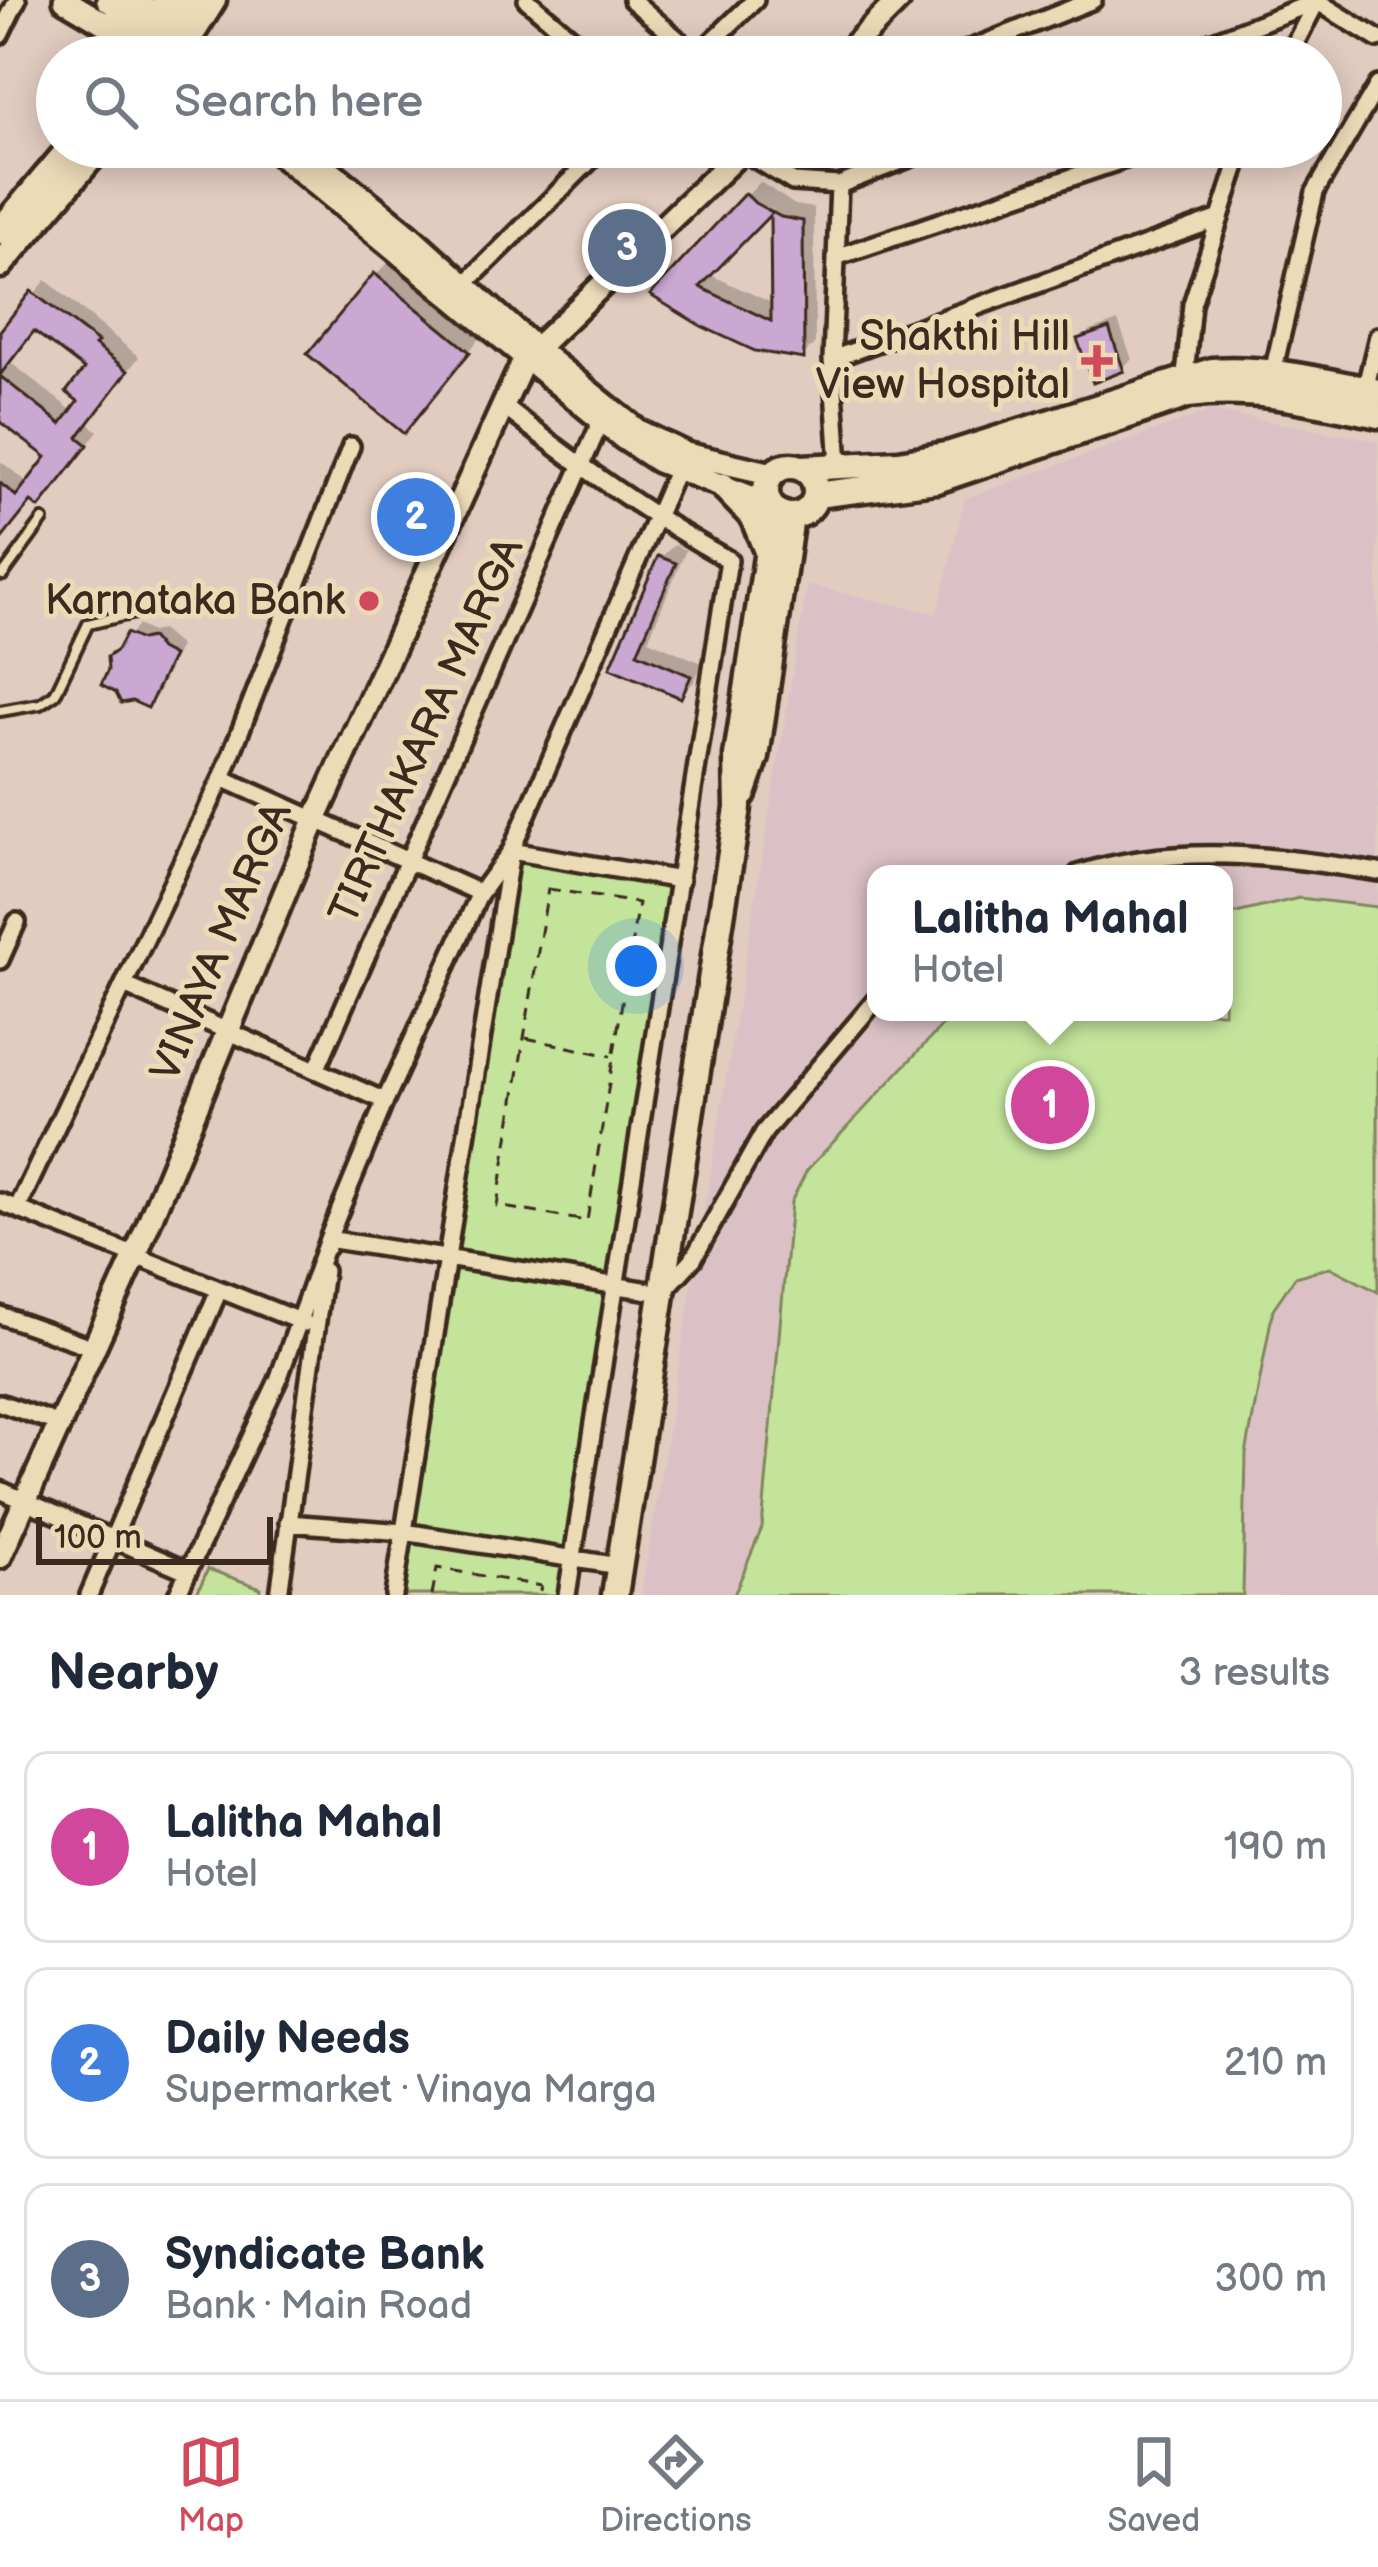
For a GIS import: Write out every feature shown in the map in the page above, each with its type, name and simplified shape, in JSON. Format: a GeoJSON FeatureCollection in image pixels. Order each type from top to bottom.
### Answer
{"type":"FeatureCollection","features":[{"type":"Feature","properties":{"kind":"main road"},"geometry":{"type":"LineString","coordinates":[[113,10],[155,13],[184,0]]}},
{"type":"Feature","properties":{"kind":"main road"},"geometry":{"type":"LineString","coordinates":[[177,36],[184,0]]}},
{"type":"Feature","properties":{"kind":"main road"},"geometry":{"type":"LineString","coordinates":[[186,36],[213,0]]}},
{"type":"Feature","properties":{"kind":"main road"},"geometry":{"type":"LineString","coordinates":[[2,226],[53,168]]}},
{"type":"Feature","properties":{"kind":"main road"},"geometry":{"type":"LineString","coordinates":[[0,265],[82,168]]}},
{"type":"Feature","properties":{"kind":"main road"},"geometry":{"type":"LineString","coordinates":[[816,495],[937,480],[1128,405],[1186,376],[1240,369],[1371,391]]}},
{"type":"Feature","properties":{"kind":"main road"},"geometry":{"type":"LineString","coordinates":[[784,577],[778,510],[766,488],[773,474],[787,466],[899,463],[951,454],[1128,405],[1218,392],[1277,395],[1378,415]]}},
{"type":"Feature","properties":{"kind":"main road"},"geometry":{"type":"LineString","coordinates":[[778,510],[808,510],[816,495],[814,479],[802,468]]}},
{"type":"Feature","properties":{"kind":"main road"},"geometry":{"type":"LineString","coordinates":[[723,486],[753,517],[768,554]]}},
{"type":"Feature","properties":{"kind":"main road"},"geometry":{"type":"LineString","coordinates":[[738,808],[756,757],[784,577],[800,532],[810,518],[861,490]]}},
{"type":"Feature","properties":{"kind":"main road"},"geometry":{"type":"LineString","coordinates":[[615,1595],[738,808],[737,756],[778,510]]}},
{"type":"Feature","properties":{"kind":"street"},"geometry":{"type":"LineString","coordinates":[[0,34],[17,0]]}},
{"type":"Feature","properties":{"kind":"street"},"geometry":{"type":"LineString","coordinates":[[65,0],[113,10],[149,36]]}},
{"type":"Feature","properties":{"kind":"street"},"geometry":{"type":"LineString","coordinates":[[526,0],[568,36]]}},
{"type":"Feature","properties":{"kind":"street"},"geometry":{"type":"LineString","coordinates":[[632,0],[674,36]]}},
{"type":"Feature","properties":{"kind":"street"},"geometry":{"type":"LineString","coordinates":[[718,36],[755,0]]}},
{"type":"Feature","properties":{"kind":"street"},"geometry":{"type":"LineString","coordinates":[[863,36],[899,0]]}},
{"type":"Feature","properties":{"kind":"street"},"geometry":{"type":"LineString","coordinates":[[1003,36],[1093,0]]}},
{"type":"Feature","properties":{"kind":"street"},"geometry":{"type":"LineString","coordinates":[[1316,0],[1372,35],[1378,14]]}},
{"type":"Feature","properties":{"kind":"street"},"geometry":{"type":"LineString","coordinates":[[1225,36],[1316,0]]}},
{"type":"Feature","properties":{"kind":"street"},"geometry":{"type":"LineString","coordinates":[[1298,36],[1316,0]]}},
{"type":"Feature","properties":{"kind":"street"},"geometry":{"type":"LineString","coordinates":[[1342,147],[1378,85]]}},
{"type":"Feature","properties":{"kind":"street"},"geometry":{"type":"LineString","coordinates":[[297,168],[530,355],[602,421],[658,461],[778,510]]}},
{"type":"Feature","properties":{"kind":"street"},"geometry":{"type":"LineString","coordinates":[[326,168],[464,285],[530,355],[638,430],[662,445],[728,466],[773,474]]}},
{"type":"Feature","properties":{"kind":"street"},"geometry":{"type":"LineString","coordinates":[[464,285],[583,168]]}},
{"type":"Feature","properties":{"kind":"street"},"geometry":{"type":"LineString","coordinates":[[530,355],[721,168]]}},
{"type":"Feature","properties":{"kind":"street"},"geometry":{"type":"LineString","coordinates":[[772,168],[793,182],[839,185],[883,168]]}},
{"type":"Feature","properties":{"kind":"street"},"geometry":{"type":"LineString","coordinates":[[836,257],[1099,168]]}},
{"type":"Feature","properties":{"kind":"street"},"geometry":{"type":"LineString","coordinates":[[1186,376],[1192,304],[1237,168]]}},
{"type":"Feature","properties":{"kind":"street"},"geometry":{"type":"LineString","coordinates":[[1273,372],[1316,192],[1330,168]]}},
{"type":"Feature","properties":{"kind":"street"},"geometry":{"type":"LineString","coordinates":[[839,185],[832,359],[839,466]]}},
{"type":"Feature","properties":{"kind":"street"},"geometry":{"type":"LineString","coordinates":[[832,359],[1220,218]]}},
{"type":"Feature","properties":{"kind":"street"},"geometry":{"type":"LineString","coordinates":[[1371,391],[1378,336]]}},
{"type":"Feature","properties":{"kind":"street","name":"VINAYA MARGA"},"geometry":{"type":"LineString","coordinates":[[0,1557],[135,1256],[315,820],[530,355]]}},
{"type":"Feature","properties":{"kind":"street"},"geometry":{"type":"LineString","coordinates":[[503,406],[581,468],[729,560],[567,1595]]}},
{"type":"Feature","properties":{"kind":"street","name":"TIRTHAKARA MARGA"},"geometry":{"type":"LineString","coordinates":[[317,1068],[602,421]]}},
{"type":"Feature","properties":{"kind":"street"},"geometry":{"type":"LineString","coordinates":[[17,1209],[222,778],[351,446]]}},
{"type":"Feature","properties":{"kind":"street"},"geometry":{"type":"LineString","coordinates":[[177,1595],[278,1380],[328,1239],[385,1101],[480,893],[512,850],[676,469]]}},
{"type":"Feature","properties":{"kind":"street"},"geometry":{"type":"LineString","coordinates":[[222,778],[480,893]]}},
{"type":"Feature","properties":{"kind":"street"},"geometry":{"type":"LineString","coordinates":[[512,850],[680,880]]}},
{"type":"Feature","properties":{"kind":"street"},"geometry":{"type":"LineString","coordinates":[[394,1595],[512,850]]}},
{"type":"Feature","properties":{"kind":"street"},"geometry":{"type":"LineString","coordinates":[[1122,865],[1156,858],[1248,854],[1378,872]]}},
{"type":"Feature","properties":{"kind":"street"},"geometry":{"type":"LineString","coordinates":[[0,960],[17,922]]}},
{"type":"Feature","properties":{"kind":"street"},"geometry":{"type":"LineString","coordinates":[[124,985],[385,1101]]}},
{"type":"Feature","properties":{"kind":"street"},"geometry":{"type":"LineString","coordinates":[[328,1239],[662,1293],[693,1259],[764,1132],[867,1010]]}},
{"type":"Feature","properties":{"kind":"street"},"geometry":{"type":"LineString","coordinates":[[0,1202],[318,1328]]}},
{"type":"Feature","properties":{"kind":"street"},"geometry":{"type":"LineString","coordinates":[[279,1595],[328,1239]]}},
{"type":"Feature","properties":{"kind":"street"},"geometry":{"type":"LineString","coordinates":[[89,1595],[219,1290]]}},
{"type":"Feature","properties":{"kind":"street"},"geometry":{"type":"LineString","coordinates":[[0,1315],[94,1348]]}},
{"type":"Feature","properties":{"kind":"street"},"geometry":{"type":"LineString","coordinates":[[0,1403],[60,1424]]}},
{"type":"Feature","properties":{"kind":"street"},"geometry":{"type":"LineString","coordinates":[[0,1490],[188,1571]]}},
{"type":"Feature","properties":{"kind":"street"},"geometry":{"type":"LineString","coordinates":[[288,1523],[404,1532],[619,1566]]}},
{"type":"Feature","properties":{"kind":"lane"},"geometry":{"type":"LineString","coordinates":[[0,573],[43,520]]}},
{"type":"Feature","properties":{"kind":"lane"},"geometry":{"type":"LineString","coordinates":[[0,711],[40,704],[55,694],[88,624],[135,613]]}},
{"type":"Feature","properties":{"kind":"path"},"geometry":{"type":"LineString","coordinates":[[548,889],[638,903],[587,1221],[497,1206],[524,1038],[548,889]]}},
{"type":"Feature","properties":{"kind":"path"},"geometry":{"type":"LineString","coordinates":[[524,1038],[614,1056]]}},
{"type":"Feature","properties":{"kind":"path"},"geometry":{"type":"LineString","coordinates":[[432,1595],[436,1568],[541,1586],[539,1595]]}},
{"type":"Feature","properties":{"kind":"shaded area"},"geometry":{"type":"Polygon","coordinates":[[[1211,411],[1378,441],[1378,1595],[641,1595],[807,585],[937,614],[965,498],[1211,411]]]}},
{"type":"Feature","properties":{"kind":"green space"},"geometry":{"type":"Polygon","coordinates":[[[511,851],[680,880],[559,1595],[397,1595],[511,851]]]}},
{"type":"Feature","properties":{"kind":"green space"},"geometry":{"type":"Polygon","coordinates":[[[1299,898],[1378,907],[1378,1292],[1330,1267],[1295,1277],[1273,1309],[1246,1454],[1243,1595],[734,1595],[762,1528],[791,1202],[807,1170],[947,1021],[1233,1021],[1233,914],[1299,898]]]}},
{"type":"Feature","properties":{"kind":"green space"},"geometry":{"type":"Polygon","coordinates":[[[208,1569],[261,1588],[260,1595],[196,1595],[208,1569]]]}},
{"type":"Feature","properties":{"kind":"building"},"geometry":{"type":"Polygon","coordinates":[[[745,193],[781,217],[803,221],[804,359],[755,351],[650,295],[745,193]],[[770,215],[700,287],[771,321],[770,215]]]}},
{"type":"Feature","properties":{"kind":"building"},"geometry":{"type":"Polygon","coordinates":[[[374,273],[470,352],[404,434],[307,354],[374,273]]]}},
{"type":"Feature","properties":{"kind":"building"},"geometry":{"type":"Polygon","coordinates":[[[31,291],[128,371],[78,437],[88,445],[39,508],[31,502],[0,541],[0,483],[16,496],[46,457],[0,422],[0,376],[61,424],[78,401],[66,392],[84,369],[34,331],[0,375],[0,331],[31,291]]]}},
{"type":"Feature","properties":{"kind":"building"},"geometry":{"type":"Polygon","coordinates":[[[1109,328],[1124,371],[1093,383],[1077,339],[1109,328]]]}},
{"type":"Feature","properties":{"kind":"building"},"geometry":{"type":"Polygon","coordinates":[[[658,556],[676,563],[637,653],[691,676],[681,698],[610,668],[658,556]]]}},
{"type":"Feature","properties":{"kind":"building"},"geometry":{"type":"Polygon","coordinates":[[[126,633],[141,640],[151,638],[173,656],[148,708],[132,701],[121,703],[116,693],[101,685],[108,670],[107,657],[126,633]]]}},
{"type":"Feature","properties":{"kind":"place","name":"Syndicate Bank"},"geometry":{"type":"Point","coordinates":[627,248]}},
{"type":"Feature","properties":{"kind":"place","name":"Shakthi Hill View Hospital"},"geometry":{"type":"Point","coordinates":[1097,361]}},
{"type":"Feature","properties":{"kind":"place","name":"Daily Needs"},"geometry":{"type":"Point","coordinates":[416,517]}},
{"type":"Feature","properties":{"kind":"place","name":"Karnataka Bank"},"geometry":{"type":"Point","coordinates":[369,601]}},
{"type":"Feature","properties":{"kind":"place","name":"Lalitha Mahal"},"geometry":{"type":"Point","coordinates":[1050,1105]}}]}
